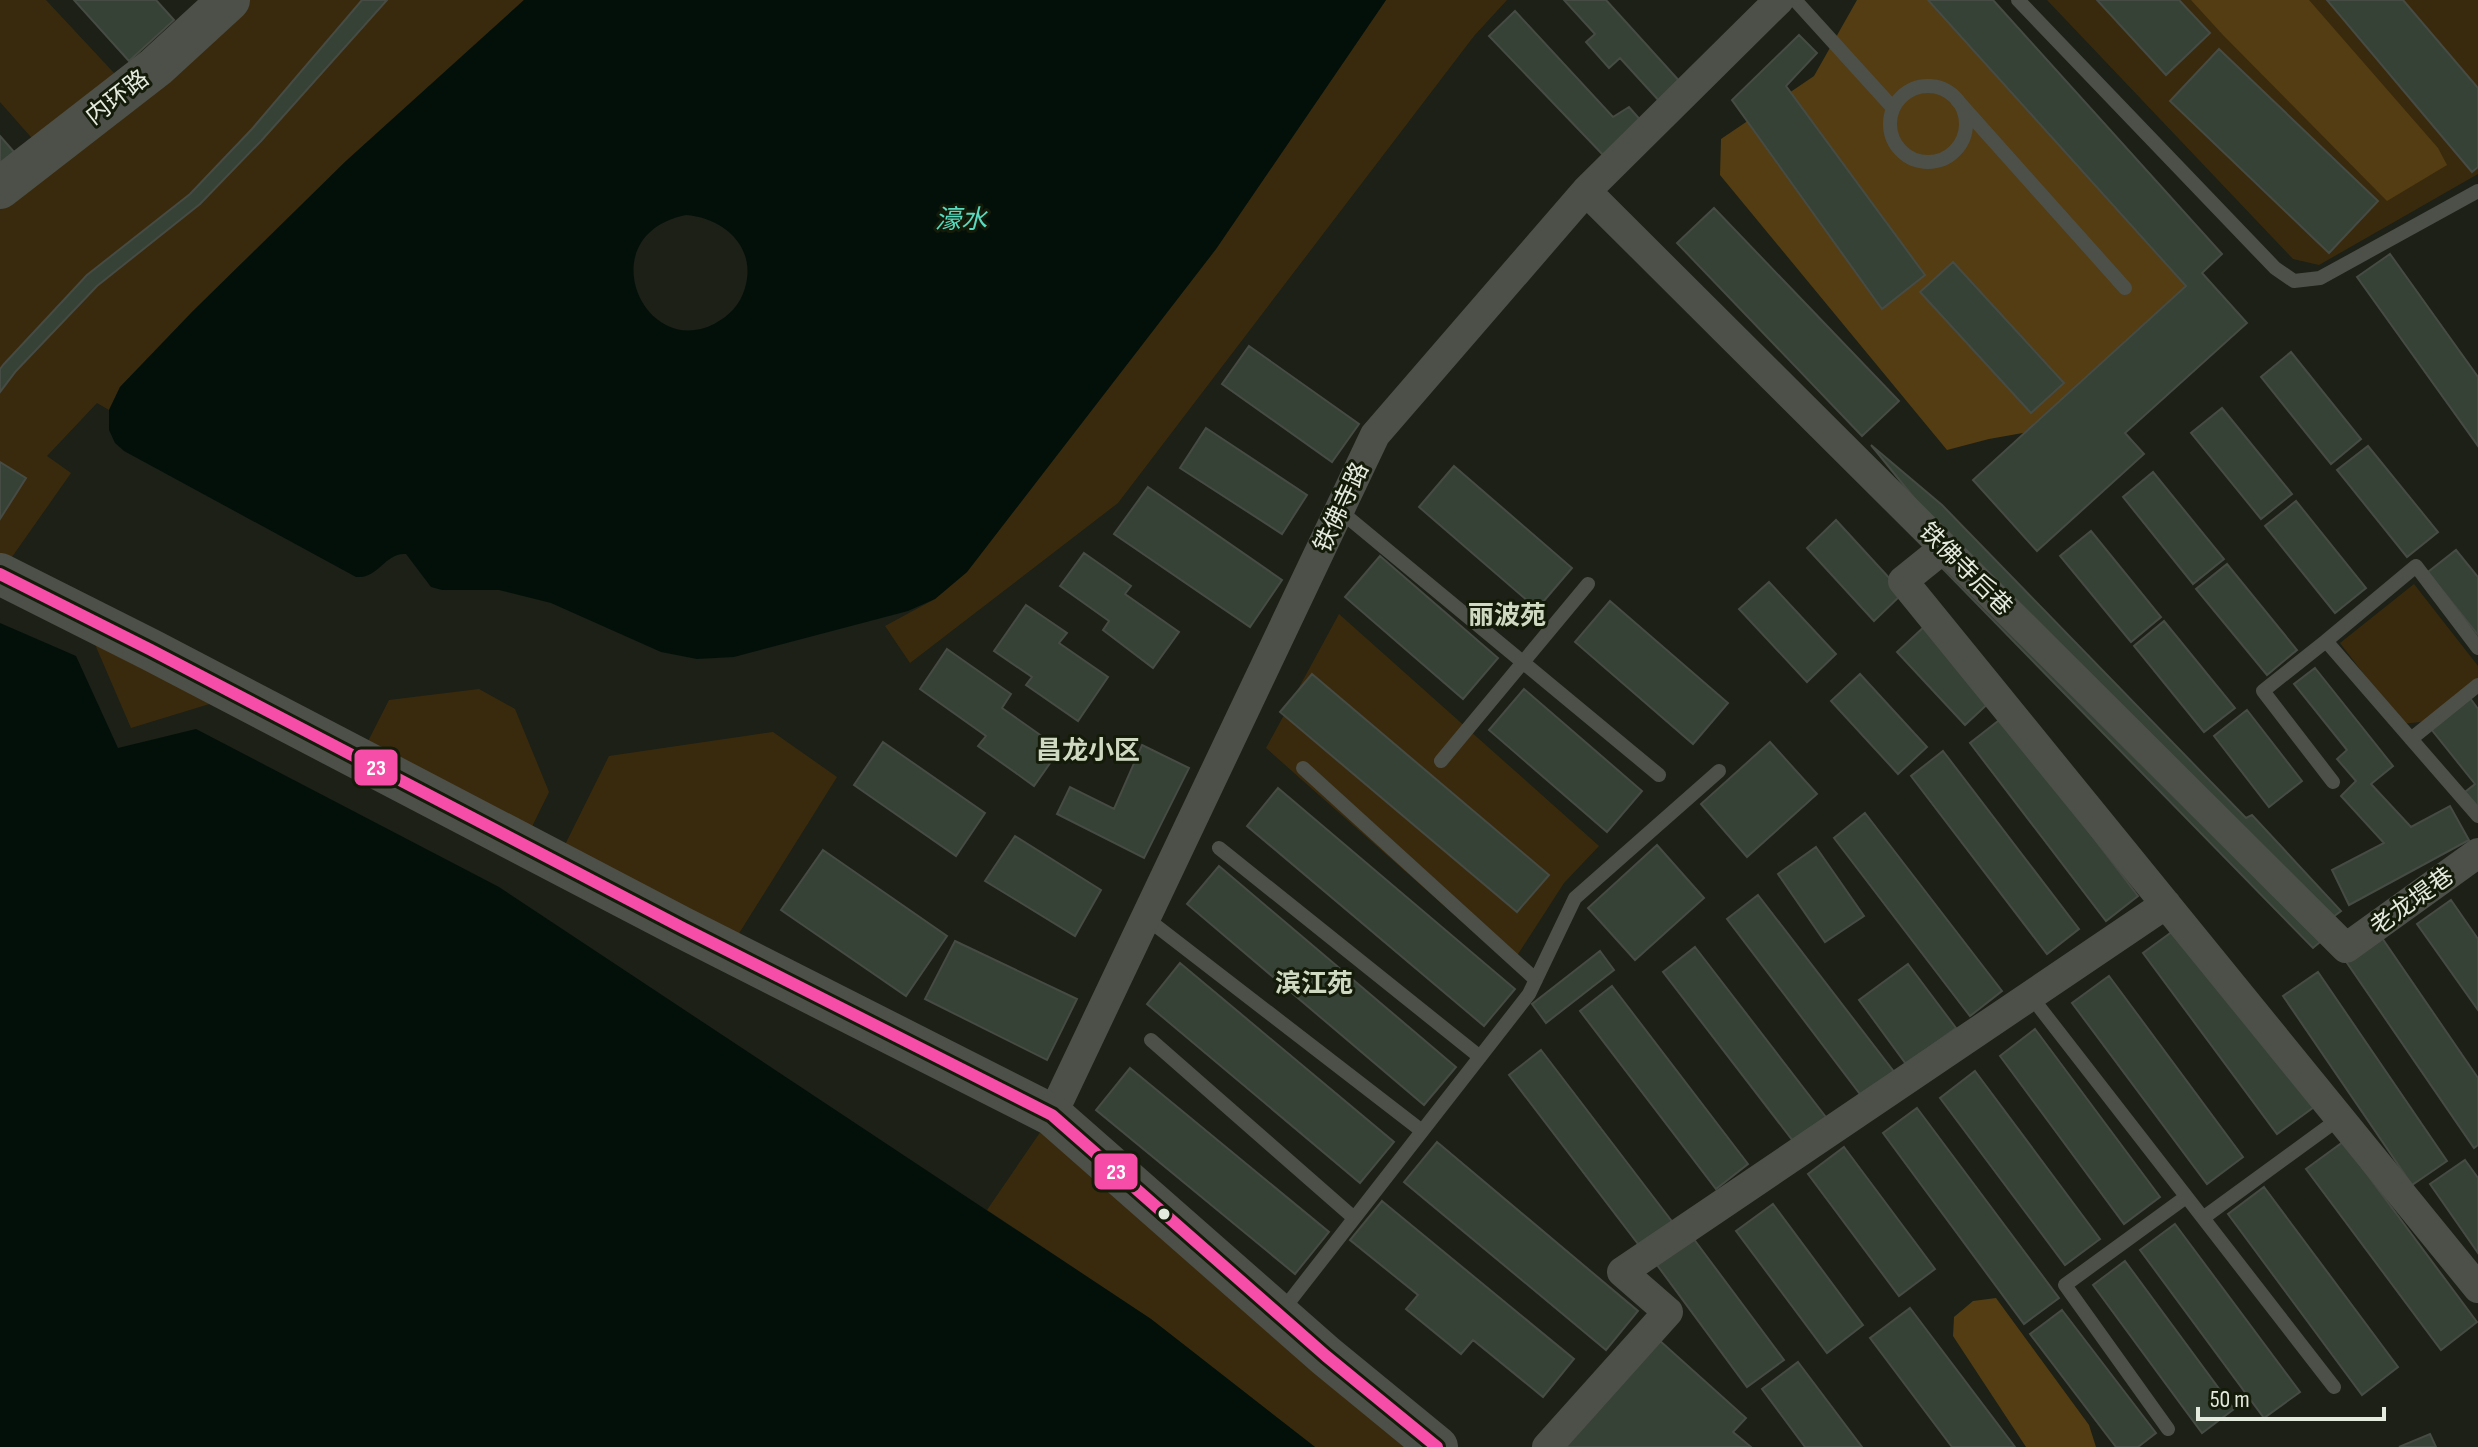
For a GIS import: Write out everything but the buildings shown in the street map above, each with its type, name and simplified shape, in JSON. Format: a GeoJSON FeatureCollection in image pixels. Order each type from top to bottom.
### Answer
{"type":"FeatureCollection","features":[{"type":"Feature","properties":{"kind":"street","name":"内环路"},"geometry":{"type":"LineString","coordinates":[[0,188],[156,67],[229,0]]}},
{"type":"Feature","properties":{"kind":"street","name":"铁佛寺路"},"geometry":{"type":"LineString","coordinates":[[1052,1115],[1375,435],[1586,191],[1779,0]]}},
{"type":"Feature","properties":{"kind":"street","name":"铁佛寺后巷"},"geometry":{"type":"LineString","coordinates":[[1586,191],[2346,948]]}},
{"type":"Feature","properties":{"kind":"street"},"geometry":{"type":"LineString","coordinates":[[1944,548],[1903,581],[2478,1288]]}},
{"type":"Feature","properties":{"kind":"street"},"geometry":{"type":"LineString","coordinates":[[0,574],[683,928],[1052,1115],[1279,1315],[1437,1447]]}},
{"type":"Feature","properties":{"kind":"street","name":"老龙堤巷"},"geometry":{"type":"LineString","coordinates":[[2346,948],[2478,853]]}},
{"type":"Feature","properties":{"kind":"street"},"geometry":{"type":"LineString","coordinates":[[1547,1447],[1668,1312],[1622,1272],[2166,904]]}},
{"type":"Feature","properties":{"kind":"lane"},"geometry":{"type":"LineString","coordinates":[[1795,0],[1893,108]]}},
{"type":"Feature","properties":{"kind":"lane"},"geometry":{"type":"LineString","coordinates":[[2018,0],[2275,268],[2294,281],[2320,278],[2478,191]]}},
{"type":"Feature","properties":{"kind":"lane"},"geometry":{"type":"LineString","coordinates":[[1957,100],[1964,110],[1966,123],[1960,147],[1951,156],[1927,163],[1903,154],[1895,145],[1890,133],[1893,108],[1911,90],[1923,86],[1948,91],[1957,100],[2125,288]]}},
{"type":"Feature","properties":{"kind":"lane"},"geometry":{"type":"LineString","coordinates":[[1339,510],[1659,775]]}},
{"type":"Feature","properties":{"kind":"lane"},"geometry":{"type":"LineString","coordinates":[[2333,782],[2263,691],[2416,566],[2478,648]]}},
{"type":"Feature","properties":{"kind":"lane"},"geometry":{"type":"LineString","coordinates":[[1441,761],[1588,584]]}},
{"type":"Feature","properties":{"kind":"lane"},"geometry":{"type":"LineString","coordinates":[[2326,641],[2478,816]]}},
{"type":"Feature","properties":{"kind":"lane"},"geometry":{"type":"LineString","coordinates":[[2411,739],[2478,685]]}},
{"type":"Feature","properties":{"kind":"lane"},"geometry":{"type":"LineString","coordinates":[[1303,768],[1536,980]]}},
{"type":"Feature","properties":{"kind":"lane"},"geometry":{"type":"LineString","coordinates":[[1279,1315],[1529,994],[1575,898],[1719,771]]}},
{"type":"Feature","properties":{"kind":"lane"},"geometry":{"type":"LineString","coordinates":[[1219,848],[1480,1057]]}},
{"type":"Feature","properties":{"kind":"lane"},"geometry":{"type":"LineString","coordinates":[[1146,918],[1422,1131]]}},
{"type":"Feature","properties":{"kind":"lane"},"geometry":{"type":"LineString","coordinates":[[2040,1008],[2334,1387]]}},
{"type":"Feature","properties":{"kind":"lane"},"geometry":{"type":"LineString","coordinates":[[1151,1040],[1354,1218]]}},
{"type":"Feature","properties":{"kind":"lane"},"geometry":{"type":"LineString","coordinates":[[2203,1218],[2340,1118]]}},
{"type":"Feature","properties":{"kind":"lane"},"geometry":{"type":"LineString","coordinates":[[2168,1429],[2065,1285],[2186,1197]]}},
{"type":"Feature","properties":{"kind":"shaded area"},"geometry":{"type":"Polygon","coordinates":[[[0,0],[46,0],[128,88],[229,0],[524,0],[346,161],[192,312],[120,387],[109,410],[97,403],[47,456],[71,473],[0,574],[0,188],[45,153],[0,102],[0,0]]]}},
{"type":"Feature","properties":{"kind":"shaded area"},"geometry":{"type":"Polygon","coordinates":[[[1386,0],[1507,0],[1474,36],[1118,503],[910,663],[885,626],[935,599],[967,572],[1216,249],[1386,0]]]}},
{"type":"Feature","properties":{"kind":"shaded area"},"geometry":{"type":"Polygon","coordinates":[[[1857,0],[1956,0],[2174,243],[2191,310],[2061,426],[1947,450],[1720,175],[1721,139],[1814,76],[1857,0]]]}},
{"type":"Feature","properties":{"kind":"shaded area"},"geometry":{"type":"Polygon","coordinates":[[[2047,0],[2478,0],[2478,174],[2319,265],[2293,259],[2047,0]]]}},
{"type":"Feature","properties":{"kind":"shaded area"},"geometry":{"type":"Polygon","coordinates":[[[2191,0],[2309,0],[2438,148],[2447,165],[2387,201],[2191,0]]]}},
{"type":"Feature","properties":{"kind":"shaded area"},"geometry":{"type":"Polygon","coordinates":[[[2414,584],[2478,666],[2478,684],[2429,721],[2402,724],[2340,643],[2414,584]]]}},
{"type":"Feature","properties":{"kind":"shaded area"},"geometry":{"type":"Polygon","coordinates":[[[1339,614],[1599,846],[1564,883],[1511,965],[1266,748],[1339,614]]]}},
{"type":"Feature","properties":{"kind":"shaded area"},"geometry":{"type":"Polygon","coordinates":[[[94,642],[216,702],[131,728],[94,642]]]}},
{"type":"Feature","properties":{"kind":"shaded area"},"geometry":{"type":"Polygon","coordinates":[[[479,689],[515,709],[549,792],[523,845],[359,759],[389,700],[479,689]]]}},
{"type":"Feature","properties":{"kind":"shaded area"},"geometry":{"type":"Polygon","coordinates":[[[773,732],[837,777],[728,951],[556,863],[609,756],[773,732]]]}},
{"type":"Feature","properties":{"kind":"shaded area"},"geometry":{"type":"Polygon","coordinates":[[[1052,1115],[1437,1447],[1315,1447],[1151,1319],[987,1210],[1052,1115]]]}},
{"type":"Feature","properties":{"kind":"shaded area"},"geometry":{"type":"Polygon","coordinates":[[[1996,1298],[2089,1425],[2096,1447],[2026,1447],[1953,1336],[1954,1317],[1973,1301],[1996,1298]]]}},
{"type":"Feature","properties":{"kind":"water","name":"濠水"},"geometry":{"type":"Polygon","coordinates":[[[524,0],[1386,0],[1216,249],[967,572],[935,599],[908,611],[734,657],[697,659],[661,652],[551,603],[499,590],[442,590],[431,587],[406,554],[393,557],[371,574],[356,577],[124,451],[115,443],[109,430],[109,410],[120,387],[346,161],[524,0]],[[686,215],[656,227],[639,246],[634,268],[637,290],[648,311],[666,325],[688,330],[714,324],[729,314],[743,294],[747,273],[742,248],[734,237],[700,217],[686,215]]]}},
{"type":"Feature","properties":{"kind":"water"},"geometry":{"type":"Polygon","coordinates":[[[0,623],[76,656],[118,748],[196,729],[499,887],[1151,1319],[1315,1447],[0,1447],[0,623]]]}},
{"type":"Feature","properties":{"kind":"transit line","name":"23"},"geometry":{"type":"LineString","coordinates":[[0,574],[683,928],[1052,1115],[1326,1356],[1437,1447]]}},
{"type":"Feature","properties":{"kind":"district","name":"丽波苑"},"geometry":{"type":"Point","coordinates":[1507,615]}},
{"type":"Feature","properties":{"kind":"district","name":"昌龙小区"},"geometry":{"type":"Point","coordinates":[1088,750]}},
{"type":"Feature","properties":{"kind":"district","name":"滨江苑"},"geometry":{"type":"Point","coordinates":[1314,983]}}]}
